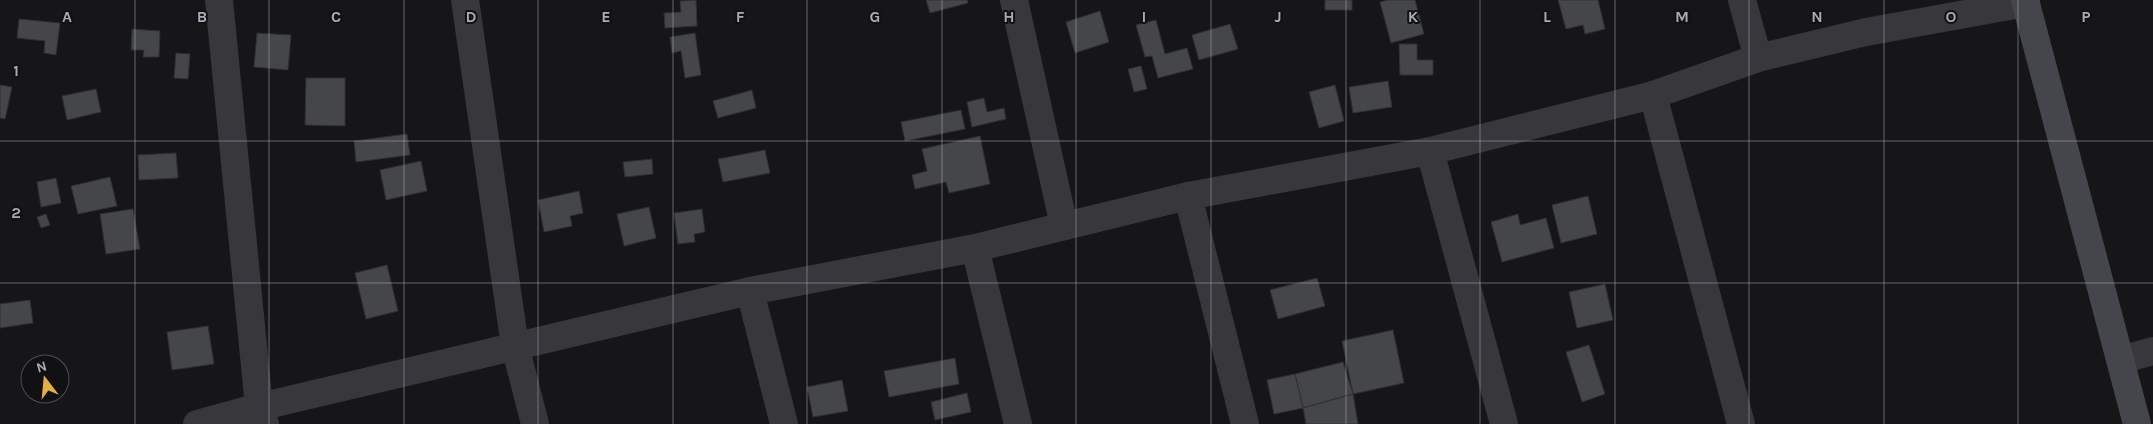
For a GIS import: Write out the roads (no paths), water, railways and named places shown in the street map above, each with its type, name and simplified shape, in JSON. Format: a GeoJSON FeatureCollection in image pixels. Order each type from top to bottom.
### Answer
{"type":"FeatureCollection","features":[{"type":"Feature","properties":{"kind":"street"},"geometry":{"type":"LineString","coordinates":[[219,0],[262,416]]}},
{"type":"Feature","properties":{"kind":"street"},"geometry":{"type":"LineString","coordinates":[[465,0],[515,346],[535,424]]}},
{"type":"Feature","properties":{"kind":"street"},"geometry":{"type":"LineString","coordinates":[[1014,0],[1064,226]]}},
{"type":"Feature","properties":{"kind":"street"},"geometry":{"type":"LineString","coordinates":[[1742,0],[1758,58]]}},
{"type":"Feature","properties":{"kind":"street"},"geometry":{"type":"LineString","coordinates":[[197,424],[262,416],[515,346],[750,291],[975,248],[1188,196],[1430,152],[1653,95],[1758,58],[1866,32],[2025,1],[2122,360],[2137,424]]}},
{"type":"Feature","properties":{"kind":"street"},"geometry":{"type":"LineString","coordinates":[[1653,95],[1741,424]]}},
{"type":"Feature","properties":{"kind":"street"},"geometry":{"type":"LineString","coordinates":[[1430,152],[1504,424]]}},
{"type":"Feature","properties":{"kind":"street"},"geometry":{"type":"LineString","coordinates":[[1188,196],[1245,424]]}},
{"type":"Feature","properties":{"kind":"street"},"geometry":{"type":"LineString","coordinates":[[975,248],[1018,424]]}},
{"type":"Feature","properties":{"kind":"street"},"geometry":{"type":"LineString","coordinates":[[750,291],[784,424]]}},
{"type":"Feature","properties":{"kind":"street"},"geometry":{"type":"LineString","coordinates":[[2122,360],[2153,351]]}}]}
